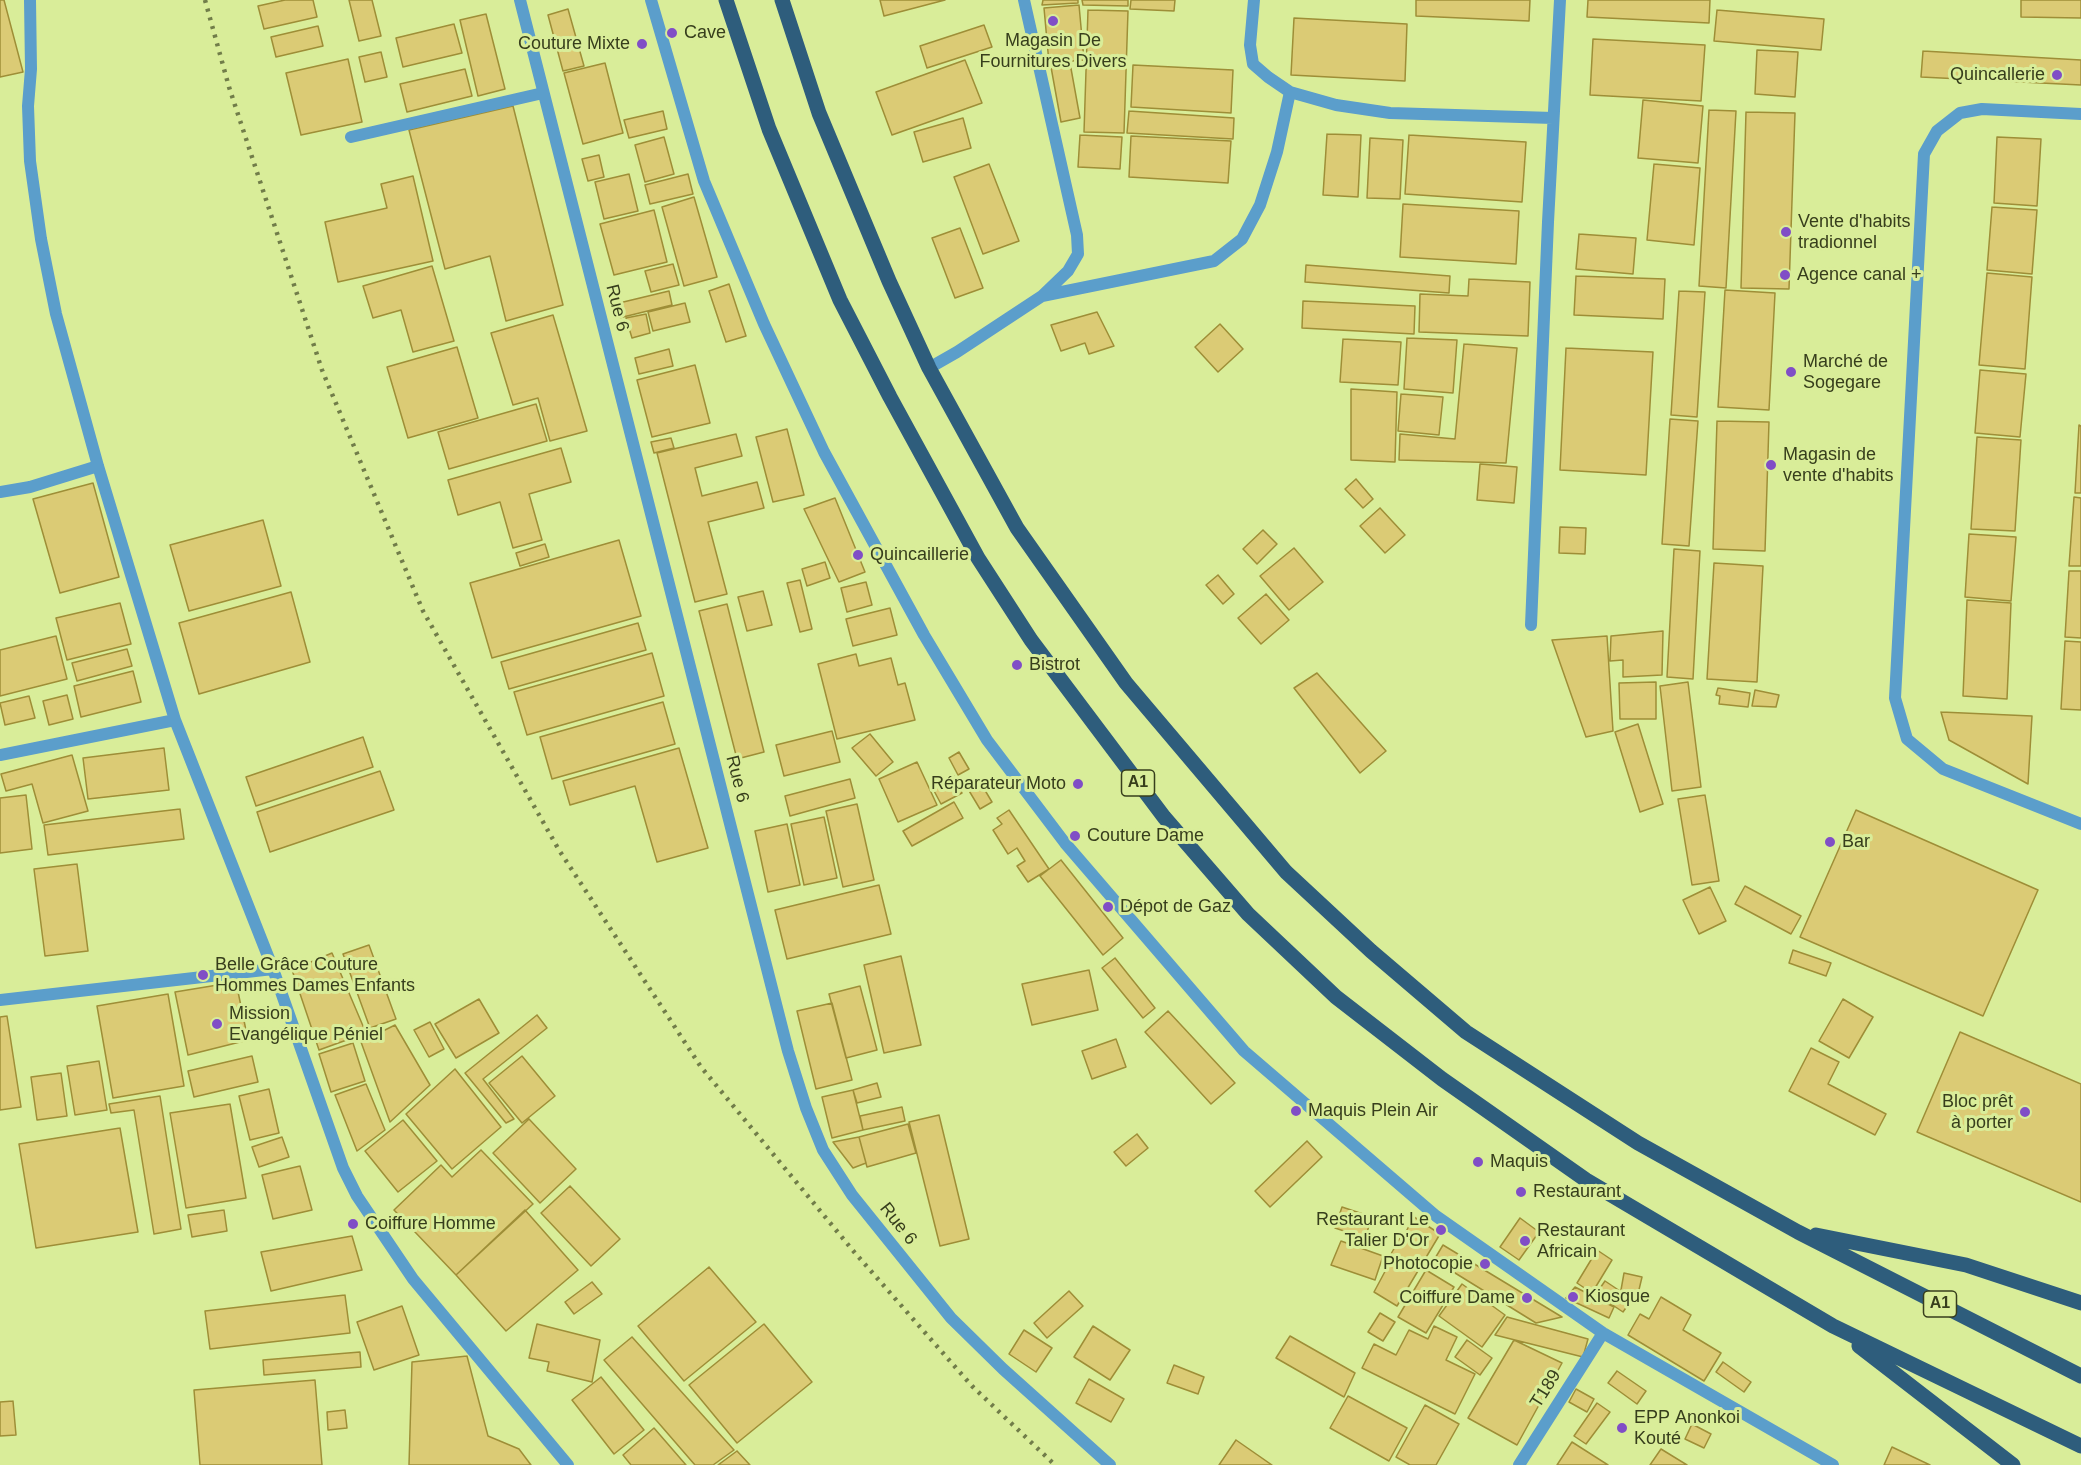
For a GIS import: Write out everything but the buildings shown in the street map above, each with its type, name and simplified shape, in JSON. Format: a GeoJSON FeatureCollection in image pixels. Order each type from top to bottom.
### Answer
{"type":"FeatureCollection","features":[{"type":"Feature","properties":{"kind":"main road","name":"A1"},"geometry":{"type":"LineString","coordinates":[[726,0],[770,129],[840,300],[978,558],[1025,631],[1164,817],[1248,914],[1336,997],[1442,1079],[1586,1180],[1833,1326],[2081,1446]]}},
{"type":"Feature","properties":{"kind":"main road","name":"A1"},"geometry":{"type":"LineString","coordinates":[[782,0],[819,113],[889,280],[929,368],[1017,528],[1126,683],[1286,872],[1371,951],[1466,1032],[1638,1143],[1798,1232],[2081,1376]]}},
{"type":"Feature","properties":{"kind":"main road"},"geometry":{"type":"LineString","coordinates":[[1798,1232],[1966,1265],[2081,1303]]}},
{"type":"Feature","properties":{"kind":"main road"},"geometry":{"type":"LineString","coordinates":[[1833,1326],[2013,1465]]}},
{"type":"Feature","properties":{"kind":"street"},"geometry":{"type":"LineString","coordinates":[[30,0],[31,69],[28,106],[30,161],[41,239],[56,314],[98,466],[175,720],[273,969],[343,1168],[357,1196],[413,1279],[568,1465]]}},
{"type":"Feature","properties":{"kind":"street","name":"Rue 6"},"geometry":{"type":"LineString","coordinates":[[520,0],[782,1028],[806,1108],[823,1150],[852,1195],[951,1318],[1003,1369],[1110,1465]]}},
{"type":"Feature","properties":{"kind":"street"},"geometry":{"type":"LineString","coordinates":[[651,0],[704,181],[764,324],[824,452],[924,635],[987,740],[1065,843],[1244,1051],[1436,1215],[1603,1333],[1833,1465]]}},
{"type":"Feature","properties":{"kind":"street"},"geometry":{"type":"LineString","coordinates":[[929,368],[1042,296],[1068,271],[1078,254],[1077,235],[1024,0]]}},
{"type":"Feature","properties":{"kind":"street"},"geometry":{"type":"LineString","coordinates":[[1254,0],[1250,45],[1253,64],[1290,92],[1336,105],[1390,113],[1553,118]]}},
{"type":"Feature","properties":{"kind":"street"},"geometry":{"type":"LineString","coordinates":[[1531,625],[1560,0]]}},
{"type":"Feature","properties":{"kind":"street"},"geometry":{"type":"LineString","coordinates":[[1042,296],[1214,261],[1242,239],[1260,205],[1277,152],[1290,92]]}},
{"type":"Feature","properties":{"kind":"street"},"geometry":{"type":"LineString","coordinates":[[351,137],[543,93]]}},
{"type":"Feature","properties":{"kind":"street"},"geometry":{"type":"LineString","coordinates":[[2081,114],[1982,109],[1960,113],[1937,131],[1924,154],[1895,698],[1907,739],[1943,769],[2081,824]]}},
{"type":"Feature","properties":{"kind":"street"},"geometry":{"type":"LineString","coordinates":[[0,492],[30,487],[98,466]]}},
{"type":"Feature","properties":{"kind":"street"},"geometry":{"type":"LineString","coordinates":[[0,755],[175,720]]}},
{"type":"Feature","properties":{"kind":"street"},"geometry":{"type":"LineString","coordinates":[[0,1000],[273,969]]}},
{"type":"Feature","properties":{"kind":"street","name":"T189"},"geometry":{"type":"LineString","coordinates":[[1519,1465],[1603,1333]]}},
{"type":"Feature","properties":{"kind":"railway"},"geometry":{"type":"LineString","coordinates":[[205,0],[229,87],[322,370],[423,611],[559,850],[701,1067],[855,1253],[972,1386],[1055,1465]]}},
{"type":"Feature","properties":{"kind":"place","name":"Magasin De Fournitures Divers"},"geometry":{"type":"Point","coordinates":[1053,21]}},
{"type":"Feature","properties":{"kind":"place","name":"Cave"},"geometry":{"type":"Point","coordinates":[672,33]}},
{"type":"Feature","properties":{"kind":"place","name":"Couture Mixte"},"geometry":{"type":"Point","coordinates":[642,44]}},
{"type":"Feature","properties":{"kind":"place","name":"Quincallerie"},"geometry":{"type":"Point","coordinates":[2057,75]}},
{"type":"Feature","properties":{"kind":"place","name":"Vente d'habits tradionnel"},"geometry":{"type":"Point","coordinates":[1786,232]}},
{"type":"Feature","properties":{"kind":"place","name":"Agence canal +"},"geometry":{"type":"Point","coordinates":[1785,275]}},
{"type":"Feature","properties":{"kind":"place","name":"Marché de Sogegare"},"geometry":{"type":"Point","coordinates":[1791,372]}},
{"type":"Feature","properties":{"kind":"place","name":"Magasin de vente d'habits"},"geometry":{"type":"Point","coordinates":[1771,465]}},
{"type":"Feature","properties":{"kind":"place","name":"Quincaillerie"},"geometry":{"type":"Point","coordinates":[858,555]}},
{"type":"Feature","properties":{"kind":"place","name":"Bistrot"},"geometry":{"type":"Point","coordinates":[1017,665]}},
{"type":"Feature","properties":{"kind":"place","name":"Réparateur Moto"},"geometry":{"type":"Point","coordinates":[1078,784]}},
{"type":"Feature","properties":{"kind":"place","name":"Couture Dame"},"geometry":{"type":"Point","coordinates":[1075,836]}},
{"type":"Feature","properties":{"kind":"place","name":"Bar"},"geometry":{"type":"Point","coordinates":[1830,842]}},
{"type":"Feature","properties":{"kind":"place","name":"Dépot de Gaz"},"geometry":{"type":"Point","coordinates":[1108,907]}},
{"type":"Feature","properties":{"kind":"place","name":"Belle Grâce Couture Hommes Dames Enfants"},"geometry":{"type":"Point","coordinates":[203,975]}},
{"type":"Feature","properties":{"kind":"place","name":"Mission Evangélique Péniel"},"geometry":{"type":"Point","coordinates":[217,1024]}},
{"type":"Feature","properties":{"kind":"place","name":"Maquis Plein Air"},"geometry":{"type":"Point","coordinates":[1296,1111]}},
{"type":"Feature","properties":{"kind":"place","name":"Bloc prêt à porter"},"geometry":{"type":"Point","coordinates":[2025,1112]}},
{"type":"Feature","properties":{"kind":"place","name":"Maquis"},"geometry":{"type":"Point","coordinates":[1478,1162]}},
{"type":"Feature","properties":{"kind":"place","name":"Restaurant"},"geometry":{"type":"Point","coordinates":[1521,1192]}},
{"type":"Feature","properties":{"kind":"place","name":"Coiffure Homme"},"geometry":{"type":"Point","coordinates":[353,1224]}},
{"type":"Feature","properties":{"kind":"place","name":"Restaurant Le Talier D'Or"},"geometry":{"type":"Point","coordinates":[1441,1230]}},
{"type":"Feature","properties":{"kind":"place","name":"Restaurant Africain"},"geometry":{"type":"Point","coordinates":[1525,1241]}},
{"type":"Feature","properties":{"kind":"place","name":"Photocopie"},"geometry":{"type":"Point","coordinates":[1485,1264]}},
{"type":"Feature","properties":{"kind":"place","name":"Kiosque"},"geometry":{"type":"Point","coordinates":[1573,1297]}},
{"type":"Feature","properties":{"kind":"place","name":"Coiffure Dame"},"geometry":{"type":"Point","coordinates":[1527,1298]}},
{"type":"Feature","properties":{"kind":"place","name":"EPP Anonkoi Kouté"},"geometry":{"type":"Point","coordinates":[1622,1428]}}]}
